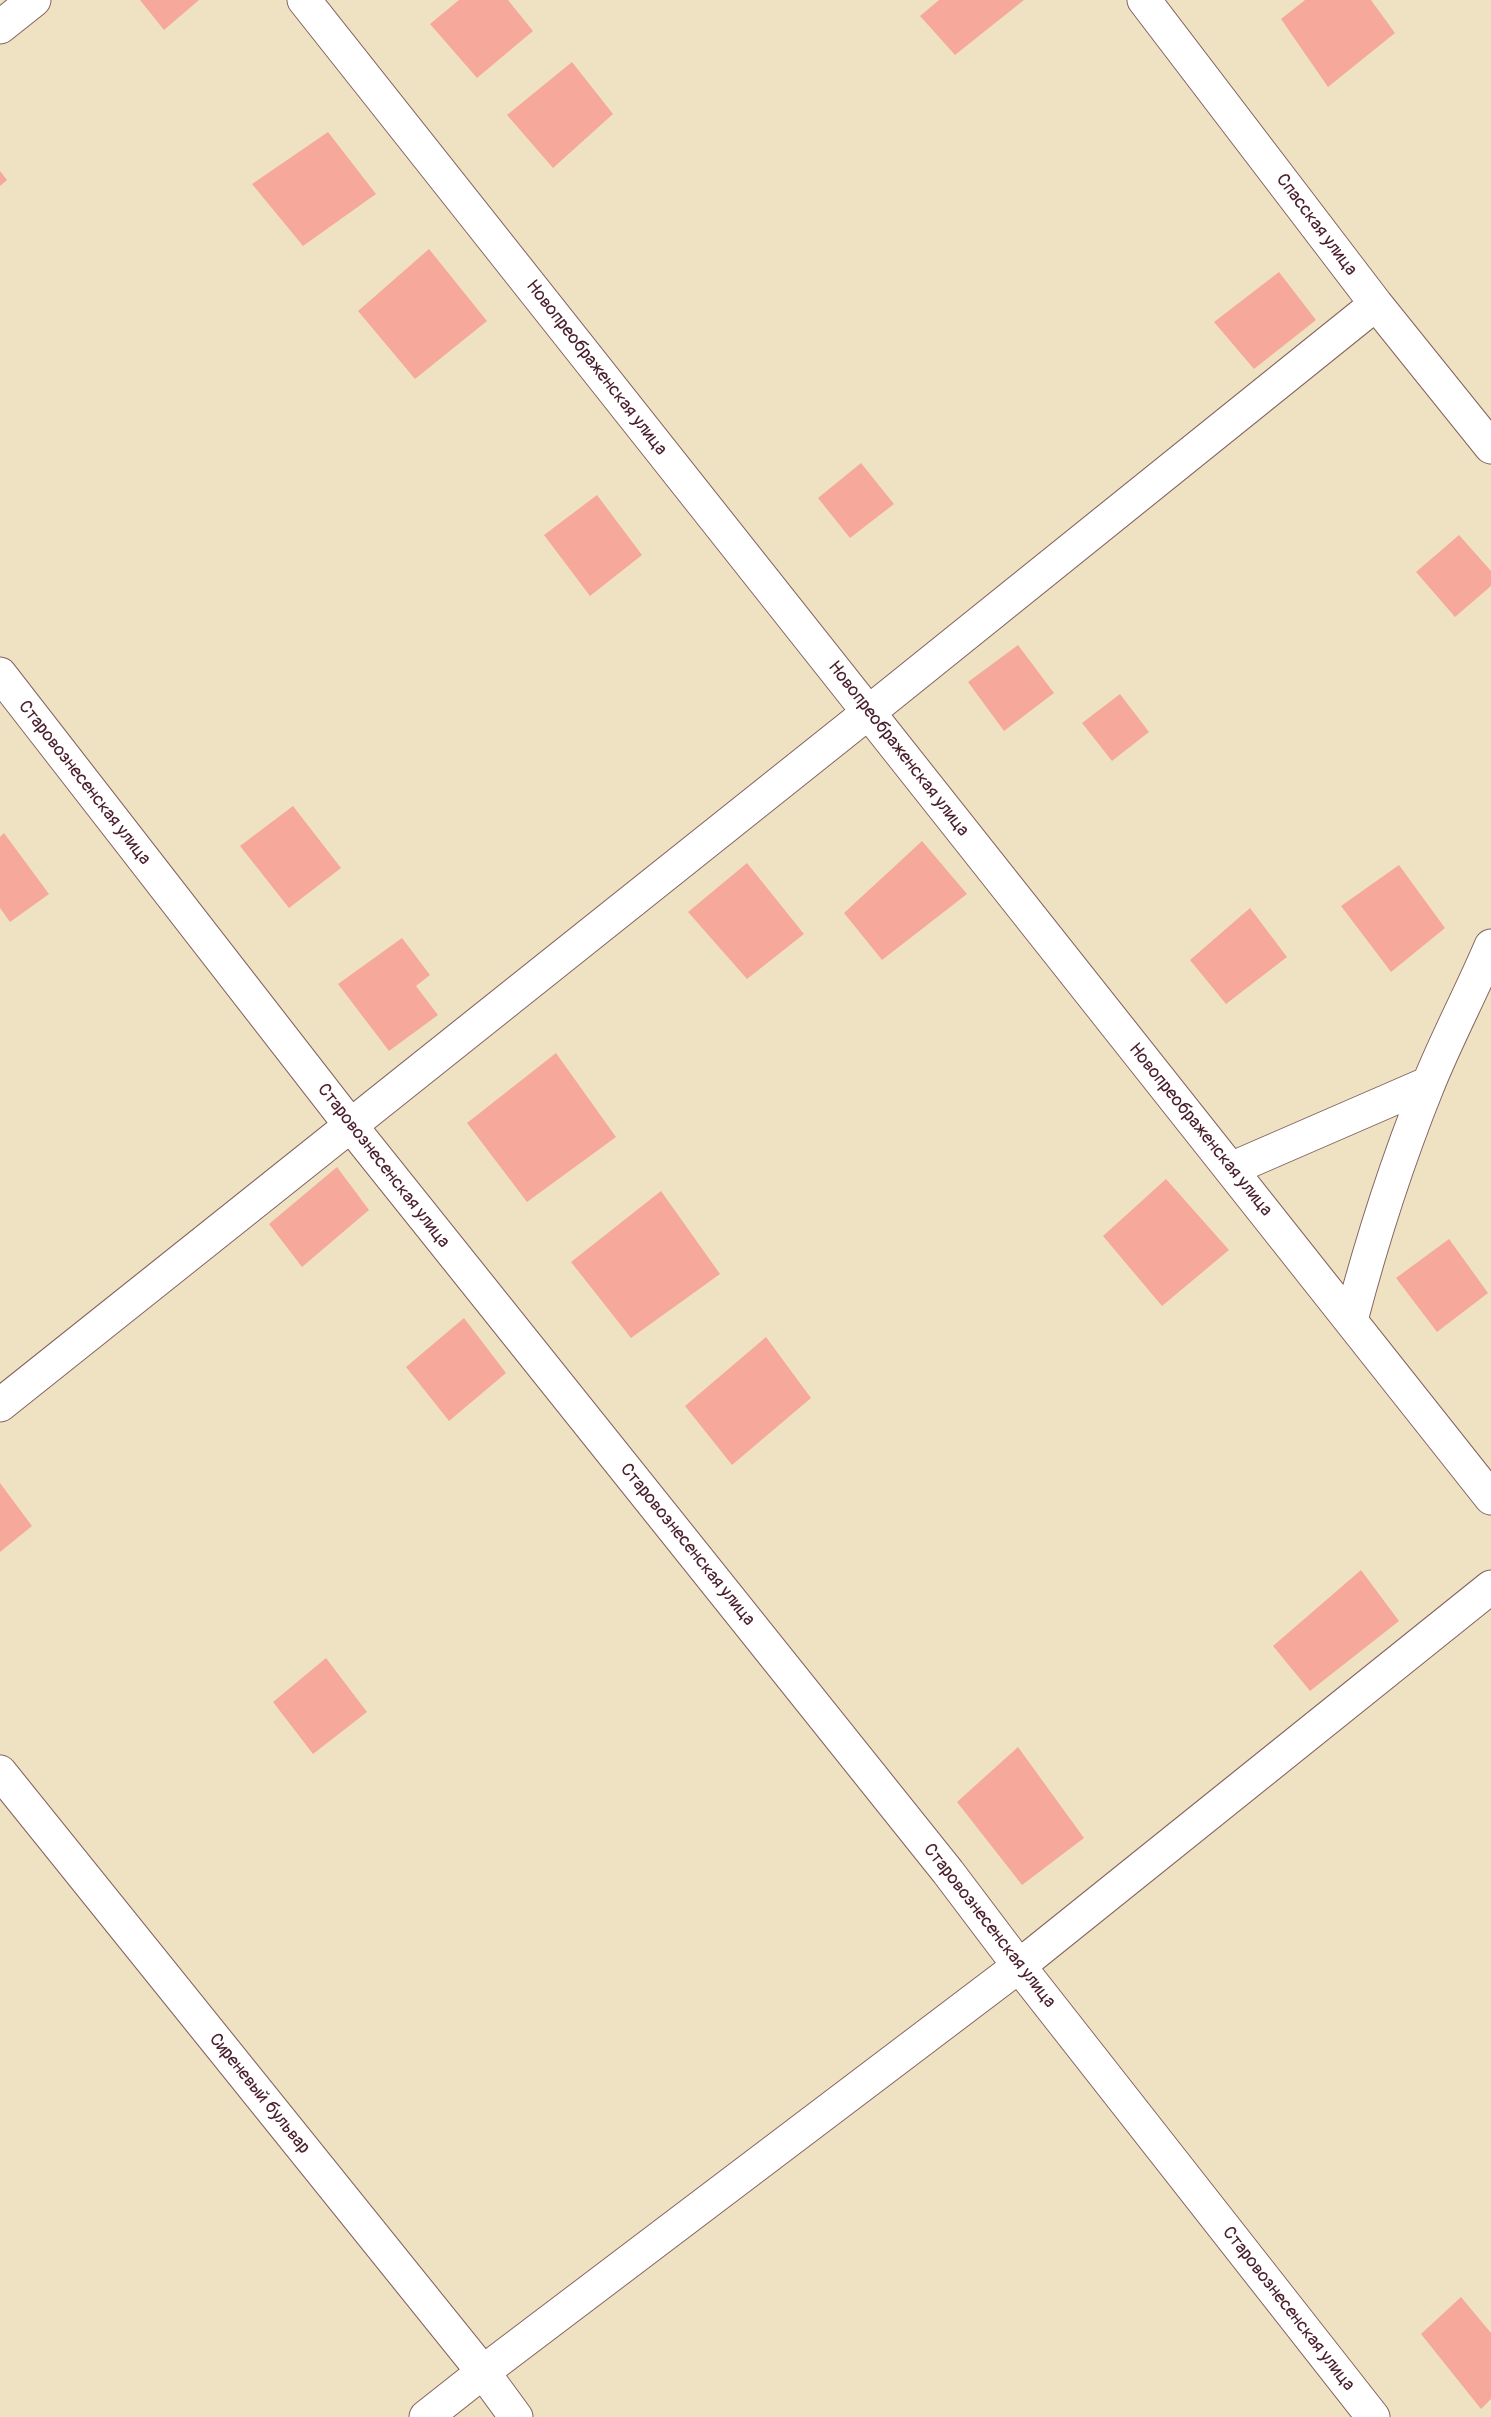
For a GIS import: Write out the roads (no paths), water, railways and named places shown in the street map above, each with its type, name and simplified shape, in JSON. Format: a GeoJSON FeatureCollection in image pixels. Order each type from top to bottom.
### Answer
{"type":"FeatureCollection","features":[{"type":"Feature","properties":{"kind":"street"},"geometry":{"type":"LineString","coordinates":[[0,27],[34,0]]}},
{"type":"Feature","properties":{"kind":"street","name":"Новопреображенская улица"},"geometry":{"type":"LineString","coordinates":[[304,0],[1491,1498]]}},
{"type":"Feature","properties":{"kind":"street","name":"Спасская улица"},"geometry":{"type":"LineString","coordinates":[[1144,0],[1376,304],[1491,447]]}},
{"type":"Feature","properties":{"kind":"street"},"geometry":{"type":"LineString","coordinates":[[0,1405],[869,712],[1376,304]]}},
{"type":"Feature","properties":{"kind":"street","name":"Старовознесенская улица"},"geometry":{"type":"LineString","coordinates":[[0,674],[351,1125],[940,1863],[1018,1966],[1373,2417]]}},
{"type":"Feature","properties":{"kind":"street"},"geometry":{"type":"LineString","coordinates":[[1351,1320],[1371,1244],[1429,1083],[1491,946]]}},
{"type":"Feature","properties":{"kind":"street"},"geometry":{"type":"LineString","coordinates":[[1231,1169],[1429,1083]]}},
{"type":"Feature","properties":{"kind":"street"},"geometry":{"type":"LineString","coordinates":[[426,2417],[1018,1966],[1491,1587]]}},
{"type":"Feature","properties":{"kind":"street","name":"Сиреневый бульвар"},"geometry":{"type":"LineString","coordinates":[[0,1772],[483,2372],[516,2417]]}}]}
